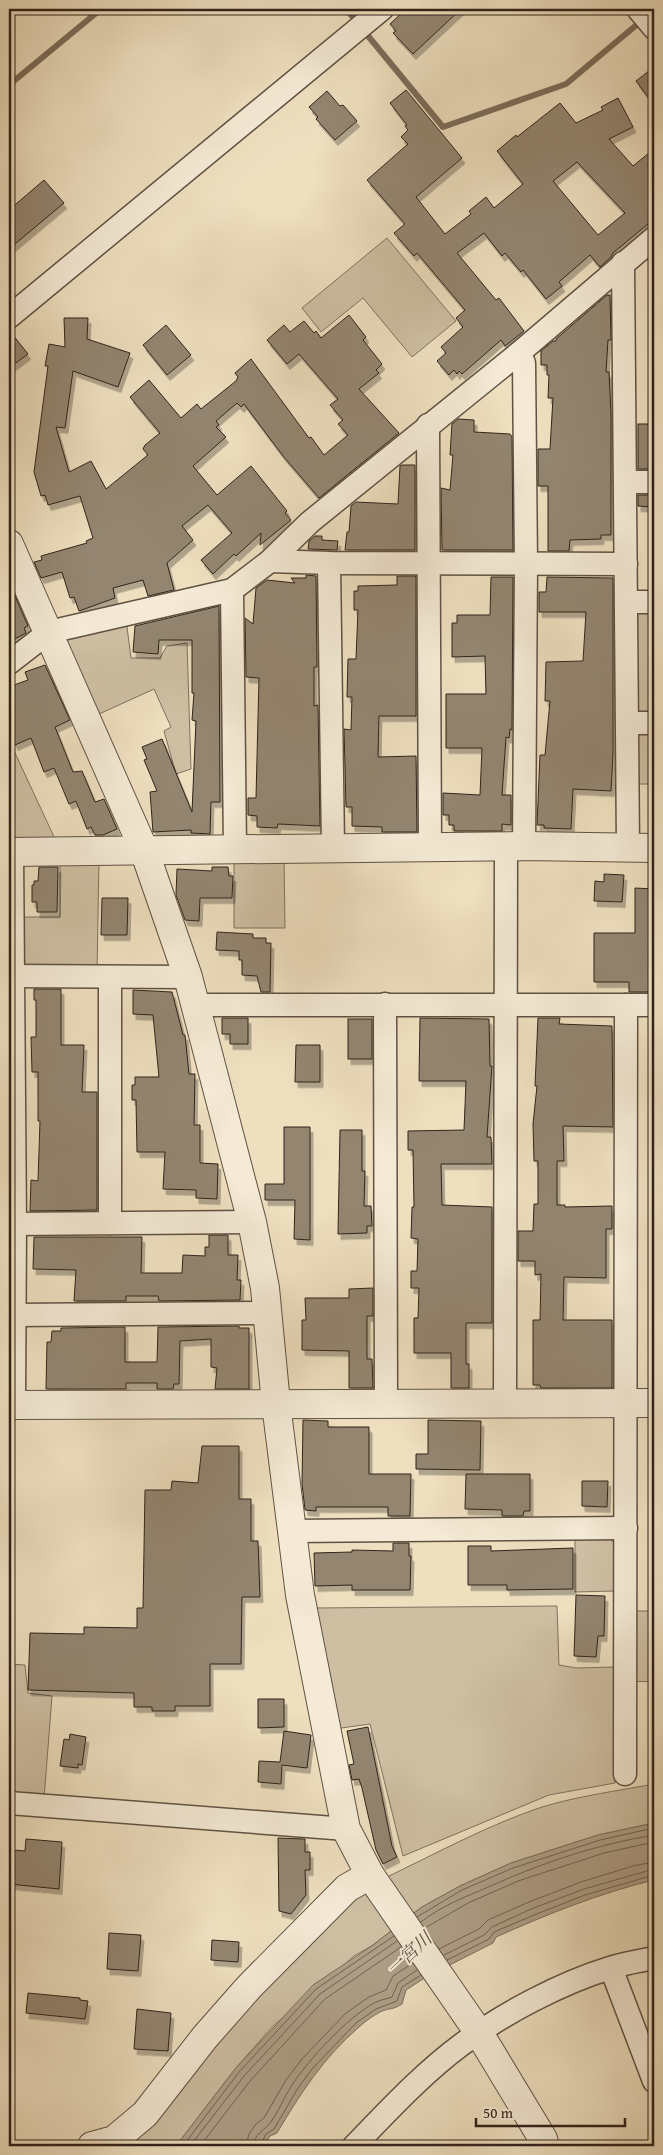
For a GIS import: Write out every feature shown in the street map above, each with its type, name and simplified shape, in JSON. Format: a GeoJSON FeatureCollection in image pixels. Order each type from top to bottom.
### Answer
{"type":"FeatureCollection","features":[{"type":"Feature","properties":{"kind":"street"},"geometry":{"type":"LineString","coordinates":[[9,317],[382,9]]}},
{"type":"Feature","properties":{"kind":"street"},"geometry":{"type":"LineString","coordinates":[[638,9],[654,28]]}},
{"type":"Feature","properties":{"kind":"street"},"geometry":{"type":"LineString","coordinates":[[9,663],[49,632],[232,590],[270,561],[310,522],[519,353],[654,238]]}},
{"type":"Feature","properties":{"kind":"street"},"geometry":{"type":"LineString","coordinates":[[623,263],[628,723],[641,847],[332,847],[10,852],[12,1224],[15,1315],[12,1405],[654,1404]]}},
{"type":"Feature","properties":{"kind":"street"},"geometry":{"type":"LineString","coordinates":[[505,1404],[506,1004],[515,846],[526,564],[524,363],[519,353]]}},
{"type":"Feature","properties":{"kind":"street"},"geometry":{"type":"LineString","coordinates":[[428,426],[430,847]]}},
{"type":"Feature","properties":{"kind":"street"},"geometry":{"type":"LineString","coordinates":[[626,482],[654,482]]}},
{"type":"Feature","properties":{"kind":"street"},"geometry":{"type":"LineString","coordinates":[[9,544],[144,850],[188,977],[252,1222],[265,1288],[276,1404],[300,1595],[346,1829],[370,1875],[463,2009],[543,2139],[545,2146]]}},
{"type":"Feature","properties":{"kind":"street"},"geometry":{"type":"LineString","coordinates":[[270,561],[429,564],[626,564]]}},
{"type":"Feature","properties":{"kind":"street"},"geometry":{"type":"LineString","coordinates":[[329,563],[332,847]]}},
{"type":"Feature","properties":{"kind":"street"},"geometry":{"type":"LineString","coordinates":[[232,590],[235,848]]}},
{"type":"Feature","properties":{"kind":"street"},"geometry":{"type":"LineString","coordinates":[[626,602],[654,602]]}},
{"type":"Feature","properties":{"kind":"street"},"geometry":{"type":"LineString","coordinates":[[628,723],[654,723]]}},
{"type":"Feature","properties":{"kind":"street"},"geometry":{"type":"LineString","coordinates":[[12,976],[188,977]]}},
{"type":"Feature","properties":{"kind":"street"},"geometry":{"type":"LineString","coordinates":[[110,976],[110,1223]]}},
{"type":"Feature","properties":{"kind":"street"},"geometry":{"type":"LineString","coordinates":[[385,1004],[386,1404]]}},
{"type":"Feature","properties":{"kind":"street"},"geometry":{"type":"LineString","coordinates":[[195,1005],[654,1005]]}},
{"type":"Feature","properties":{"kind":"street"},"geometry":{"type":"LineString","coordinates":[[624,1774],[626,1005]]}},
{"type":"Feature","properties":{"kind":"street"},"geometry":{"type":"LineString","coordinates":[[12,1224],[252,1222]]}},
{"type":"Feature","properties":{"kind":"street"},"geometry":{"type":"LineString","coordinates":[[15,1315],[267,1313]]}},
{"type":"Feature","properties":{"kind":"street"},"geometry":{"type":"LineString","coordinates":[[292,1531],[626,1528]]}},
{"type":"Feature","properties":{"kind":"street"},"geometry":{"type":"LineString","coordinates":[[9,1803],[346,1829]]}},
{"type":"Feature","properties":{"kind":"street"},"geometry":{"type":"LineString","coordinates":[[92,2146],[114,2140],[145,2114],[205,2037],[249,1987],[347,1888],[370,1875]]}},
{"type":"Feature","properties":{"kind":"street"},"geometry":{"type":"LineString","coordinates":[[354,2146],[401,2096],[478,2033],[532,2002],[573,1982],[611,1968],[654,1958]]}},
{"type":"Feature","properties":{"kind":"street"},"geometry":{"type":"LineString","coordinates":[[611,1968],[654,2081]]}},
{"type":"Feature","properties":{"kind":"shaded area"},"geometry":{"type":"Polygon","coordinates":[[[387,238],[456,321],[412,357],[363,298],[321,332],[302,308],[387,238]]]}},
{"type":"Feature","properties":{"kind":"shaded area"},"geometry":{"type":"Polygon","coordinates":[[[640,608],[654,608],[654,718],[641,718],[634,709],[632,617],[640,608]]]}},
{"type":"Feature","properties":{"kind":"shaded area"},"geometry":{"type":"Polygon","coordinates":[[[126,619],[131,658],[160,658],[167,646],[187,643],[191,769],[176,774],[164,731],[171,727],[154,689],[97,715],[62,643],[69,632],[126,619]]]}},
{"type":"Feature","properties":{"kind":"shaded area"},"geometry":{"type":"Polygon","coordinates":[[[654,727],[654,784],[633,784],[633,735],[654,727]]]}},
{"type":"Feature","properties":{"kind":"shaded area"},"geometry":{"type":"Polygon","coordinates":[[[9,740],[55,839],[9,839],[9,740]]]}},
{"type":"Feature","properties":{"kind":"shaded area"},"geometry":{"type":"Polygon","coordinates":[[[234,859],[284,859],[285,928],[234,928],[234,859]]]}},
{"type":"Feature","properties":{"kind":"shaded area"},"geometry":{"type":"Polygon","coordinates":[[[60,860],[99,860],[97,972],[26,971],[23,965],[23,917],[60,917],[60,860]]]}},
{"type":"Feature","properties":{"kind":"shaded area"},"geometry":{"type":"Polygon","coordinates":[[[575,1536],[608,1537],[616,1545],[615,1591],[575,1592],[575,1536]]]}},
{"type":"Feature","properties":{"kind":"shaded area"},"geometry":{"type":"Polygon","coordinates":[[[557,1606],[559,1665],[576,1668],[616,1667],[615,1783],[549,1795],[403,1856],[370,1724],[334,1729],[314,1608],[557,1606]]]}},
{"type":"Feature","properties":{"kind":"shaded area"},"geometry":{"type":"Polygon","coordinates":[[[632,1611],[654,1611],[654,1682],[630,1681],[632,1611]]]}},
{"type":"Feature","properties":{"kind":"shaded area"},"geometry":{"type":"Polygon","coordinates":[[[9,1664],[25,1665],[28,1693],[52,1696],[44,1799],[9,1797],[9,1664]]]}},
{"type":"Feature","properties":{"kind":"shaded area"},"geometry":{"type":"Polygon","coordinates":[[[654,1784],[654,1823],[598,1835],[511,1863],[460,1886],[411,1915],[385,1878],[482,1831],[542,1807],[654,1784]]]}},
{"type":"Feature","properties":{"kind":"shaded area"},"geometry":{"type":"Polygon","coordinates":[[[369,1887],[395,1928],[373,1945],[354,1956],[272,2027],[235,2069],[176,2146],[130,2146],[206,2046],[348,1898],[369,1887]]]}},
{"type":"Feature","properties":{"kind":"water","name":"一宮川"},"geometry":{"type":"Polygon","coordinates":[[[654,1823],[654,1880],[574,1905],[496,1937],[493,1943],[426,1977],[406,1990],[402,2004],[371,2017],[346,2039],[324,2063],[304,2090],[277,2133],[270,2136],[264,2146],[176,2146],[235,2069],[313,1985],[373,1945],[422,1907],[460,1886],[511,1863],[598,1835],[654,1823]]]}},
{"type":"Feature","properties":{"kind":"building"},"geometry":{"type":"Polygon","coordinates":[[[406,9],[461,9],[413,54],[393,33],[396,31],[390,24],[406,9]]]}},
{"type":"Feature","properties":{"kind":"building"},"geometry":{"type":"Polygon","coordinates":[[[654,67],[654,105],[636,81],[654,67]]]}},
{"type":"Feature","properties":{"kind":"building"},"geometry":{"type":"Polygon","coordinates":[[[406,90],[462,158],[416,197],[445,234],[471,214],[469,211],[486,197],[494,208],[523,184],[497,151],[516,135],[517,137],[560,103],[576,123],[603,110],[601,107],[618,98],[633,127],[609,139],[633,166],[654,149],[654,219],[613,253],[600,267],[590,255],[559,282],[562,286],[546,299],[523,270],[521,272],[505,253],[502,256],[484,233],[457,253],[496,300],[499,298],[524,331],[505,346],[501,340],[462,374],[459,371],[457,374],[454,370],[449,375],[437,361],[446,353],[441,347],[463,327],[456,318],[465,310],[417,253],[414,256],[394,233],[405,224],[367,180],[408,144],[401,137],[408,130],[405,126],[407,125],[390,103],[406,90]],[[577,162],[553,181],[598,235],[625,213],[577,162]]]}},
{"type":"Feature","properties":{"kind":"building"},"geometry":{"type":"Polygon","coordinates":[[[327,91],[357,121],[335,140],[316,119],[318,117],[309,107],[327,91]]]}},
{"type":"Feature","properties":{"kind":"building"},"geometry":{"type":"Polygon","coordinates":[[[44,180],[64,203],[9,249],[9,210],[44,180]]]}},
{"type":"Feature","properties":{"kind":"building"},"geometry":{"type":"Polygon","coordinates":[[[607,295],[610,295],[611,340],[608,340],[606,372],[609,372],[611,413],[611,535],[601,535],[601,539],[570,540],[569,551],[548,551],[548,486],[538,486],[538,449],[550,449],[553,398],[548,398],[549,375],[547,375],[547,365],[541,365],[541,351],[553,341],[556,341],[607,295]]]}},
{"type":"Feature","properties":{"kind":"building"},"geometry":{"type":"Polygon","coordinates":[[[349,315],[366,337],[363,340],[382,364],[376,370],[379,373],[359,389],[399,433],[319,498],[283,456],[244,404],[241,407],[237,403],[216,421],[219,425],[216,427],[226,437],[193,466],[217,495],[251,466],[287,511],[285,513],[291,520],[260,545],[261,533],[236,556],[234,554],[213,574],[201,560],[232,533],[208,505],[182,526],[193,540],[167,563],[174,590],[148,596],[143,580],[113,588],[115,598],[79,611],[74,597],[70,598],[62,572],[41,578],[34,562],[42,560],[41,556],[87,543],[86,541],[93,538],[80,496],[48,505],[45,495],[41,496],[34,472],[48,366],[45,366],[49,344],[65,347],[64,318],[88,318],[87,339],[130,353],[118,387],[73,371],[65,428],[56,427],[69,472],[91,461],[106,489],[148,455],[143,449],[145,445],[160,433],[130,397],[149,380],[181,418],[197,404],[201,409],[236,381],[238,377],[235,373],[251,359],[309,438],[311,437],[324,455],[348,435],[338,424],[343,420],[330,405],[338,399],[299,354],[287,364],[267,340],[284,325],[290,332],[304,321],[321,338],[349,315]]]}},
{"type":"Feature","properties":{"kind":"building"},"geometry":{"type":"Polygon","coordinates":[[[166,325],[191,355],[167,375],[143,345],[166,325]]]}},
{"type":"Feature","properties":{"kind":"building"},"geometry":{"type":"Polygon","coordinates":[[[9,330],[28,354],[9,368],[9,330]]]}},
{"type":"Feature","properties":{"kind":"building"},"geometry":{"type":"Polygon","coordinates":[[[458,419],[474,420],[474,432],[510,434],[512,437],[513,550],[442,550],[441,488],[450,490],[453,455],[450,455],[452,424],[458,419]]]}},
{"type":"Feature","properties":{"kind":"building"},"geometry":{"type":"Polygon","coordinates":[[[638,424],[654,424],[654,469],[638,469],[638,424]]]}},
{"type":"Feature","properties":{"kind":"building"},"geometry":{"type":"Polygon","coordinates":[[[415,465],[415,550],[345,550],[347,532],[349,532],[351,506],[356,502],[398,504],[400,466],[415,465]]]}},
{"type":"Feature","properties":{"kind":"building"},"geometry":{"type":"Polygon","coordinates":[[[638,495],[654,495],[654,507],[638,506],[638,495]]]}},
{"type":"Feature","properties":{"kind":"building"},"geometry":{"type":"Polygon","coordinates":[[[315,536],[322,536],[322,540],[338,541],[337,550],[308,549],[309,541],[315,536]]]}},
{"type":"Feature","properties":{"kind":"building"},"geometry":{"type":"Polygon","coordinates":[[[306,575],[316,576],[317,667],[314,667],[314,706],[318,705],[320,826],[278,824],[277,828],[257,827],[257,816],[248,815],[248,798],[256,798],[259,678],[246,677],[245,618],[253,624],[256,588],[267,580],[295,583],[291,578],[306,578],[306,575]]]}},
{"type":"Feature","properties":{"kind":"building"},"geometry":{"type":"Polygon","coordinates":[[[397,576],[416,576],[416,716],[379,716],[378,757],[416,756],[417,832],[382,832],[382,827],[352,826],[352,807],[346,807],[344,729],[351,730],[352,697],[347,697],[348,659],[356,659],[358,610],[354,610],[354,591],[358,591],[358,586],[397,585],[397,576]]]}},
{"type":"Feature","properties":{"kind":"building"},"geometry":{"type":"Polygon","coordinates":[[[491,577],[513,577],[512,730],[510,729],[509,738],[506,737],[502,795],[511,795],[511,825],[502,824],[502,831],[454,831],[454,825],[449,825],[449,815],[443,815],[443,793],[480,795],[482,748],[446,748],[446,694],[486,694],[485,656],[452,657],[452,623],[457,623],[457,615],[490,615],[491,577]]]}},
{"type":"Feature","properties":{"kind":"building"},"geometry":{"type":"Polygon","coordinates":[[[547,577],[613,578],[613,754],[611,791],[573,789],[571,829],[544,828],[544,825],[537,825],[540,755],[545,755],[550,701],[545,701],[546,662],[583,661],[586,612],[539,612],[539,592],[546,592],[547,577]]]}},
{"type":"Feature","properties":{"kind":"building"},"geometry":{"type":"Polygon","coordinates":[[[9,582],[28,626],[24,628],[26,633],[9,642],[9,582]]]}},
{"type":"Feature","properties":{"kind":"building"},"geometry":{"type":"Polygon","coordinates":[[[219,606],[220,802],[211,802],[210,834],[191,833],[191,830],[153,832],[150,792],[157,791],[144,760],[147,759],[142,747],[162,739],[192,812],[196,721],[192,720],[194,693],[192,693],[192,640],[159,640],[158,654],[133,652],[135,626],[219,606]]]}},
{"type":"Feature","properties":{"kind":"building"},"geometry":{"type":"Polygon","coordinates":[[[45,665],[70,720],[55,727],[73,772],[82,771],[95,802],[104,799],[117,829],[103,835],[95,835],[91,827],[87,829],[76,801],[69,804],[54,768],[44,772],[31,738],[15,745],[9,730],[9,691],[15,688],[14,685],[28,680],[25,672],[45,665]]]}},
{"type":"Feature","properties":{"kind":"building"},"geometry":{"type":"Polygon","coordinates":[[[39,867],[58,867],[57,912],[37,912],[37,902],[32,902],[32,885],[34,885],[34,881],[38,881],[39,867]]]}},
{"type":"Feature","properties":{"kind":"building"},"geometry":{"type":"Polygon","coordinates":[[[212,867],[228,867],[229,876],[233,876],[232,898],[200,898],[199,921],[185,920],[176,895],[177,869],[212,871],[212,867]]]}},
{"type":"Feature","properties":{"kind":"building"},"geometry":{"type":"Polygon","coordinates":[[[604,874],[624,875],[622,902],[594,901],[595,881],[604,882],[604,874]]]}},
{"type":"Feature","properties":{"kind":"building"},"geometry":{"type":"Polygon","coordinates":[[[635,888],[654,889],[654,992],[629,992],[629,982],[594,982],[594,933],[635,933],[635,888]]]}},
{"type":"Feature","properties":{"kind":"building"},"geometry":{"type":"Polygon","coordinates":[[[102,898],[128,898],[127,935],[101,935],[102,898]]]}},
{"type":"Feature","properties":{"kind":"building"},"geometry":{"type":"Polygon","coordinates":[[[217,932],[253,934],[253,938],[266,938],[266,943],[271,943],[270,992],[261,992],[257,976],[242,975],[242,960],[239,960],[239,951],[216,950],[217,932]]]}},
{"type":"Feature","properties":{"kind":"building"},"geometry":{"type":"Polygon","coordinates":[[[34,989],[61,989],[61,1045],[84,1045],[82,1092],[97,1092],[97,1210],[30,1211],[31,1180],[38,1181],[40,1121],[38,1121],[38,1072],[32,1072],[31,1037],[36,1037],[36,1000],[34,1000],[34,989]]]}},
{"type":"Feature","properties":{"kind":"building"},"geometry":{"type":"Polygon","coordinates":[[[133,990],[172,992],[183,1035],[185,1035],[189,1074],[195,1074],[194,1125],[200,1125],[200,1163],[218,1164],[217,1199],[196,1198],[196,1190],[163,1189],[165,1152],[137,1152],[136,1100],[132,1100],[132,1085],[135,1085],[135,1077],[159,1077],[153,1015],[133,1014],[133,990]]]}},
{"type":"Feature","properties":{"kind":"building"},"geometry":{"type":"Polygon","coordinates":[[[222,1018],[248,1018],[248,1044],[230,1044],[230,1034],[222,1034],[222,1018]]]}},
{"type":"Feature","properties":{"kind":"building"},"geometry":{"type":"Polygon","coordinates":[[[420,1018],[489,1019],[490,1066],[492,1066],[487,1137],[491,1137],[492,1164],[441,1164],[442,1205],[492,1207],[492,1323],[466,1323],[466,1364],[469,1364],[469,1388],[451,1388],[451,1353],[414,1353],[414,1318],[418,1318],[419,1288],[411,1288],[411,1271],[417,1271],[418,1239],[411,1238],[412,1207],[414,1207],[413,1150],[408,1150],[408,1131],[464,1130],[466,1081],[419,1081],[420,1018]]]}},
{"type":"Feature","properties":{"kind":"building"},"geometry":{"type":"Polygon","coordinates":[[[538,1018],[560,1018],[559,1024],[612,1026],[613,1127],[563,1126],[564,1161],[557,1161],[557,1205],[565,1205],[565,1207],[612,1206],[612,1229],[606,1229],[606,1278],[564,1277],[563,1320],[612,1320],[612,1388],[541,1388],[540,1385],[533,1385],[533,1320],[540,1320],[541,1274],[535,1275],[535,1261],[518,1261],[518,1231],[533,1231],[534,1204],[538,1204],[538,1161],[534,1161],[533,1124],[537,1086],[535,1086],[538,1018]]]}},
{"type":"Feature","properties":{"kind":"building"},"geometry":{"type":"Polygon","coordinates":[[[348,1019],[372,1019],[372,1059],[348,1059],[348,1019]]]}},
{"type":"Feature","properties":{"kind":"building"},"geometry":{"type":"Polygon","coordinates":[[[296,1045],[320,1045],[320,1082],[295,1082],[296,1045]]]}},
{"type":"Feature","properties":{"kind":"building"},"geometry":{"type":"Polygon","coordinates":[[[284,1127],[310,1127],[310,1240],[294,1239],[295,1200],[265,1200],[265,1184],[284,1184],[284,1127]]]}},
{"type":"Feature","properties":{"kind":"building"},"geometry":{"type":"Polygon","coordinates":[[[340,1130],[362,1130],[362,1171],[365,1171],[364,1206],[371,1206],[372,1226],[367,1226],[367,1233],[338,1234],[340,1130]]]}},
{"type":"Feature","properties":{"kind":"building"},"geometry":{"type":"Polygon","coordinates":[[[209,1235],[228,1235],[228,1255],[238,1255],[237,1280],[241,1280],[240,1300],[159,1301],[158,1296],[126,1296],[126,1301],[74,1301],[76,1270],[33,1269],[34,1237],[142,1237],[141,1273],[182,1273],[183,1255],[205,1256],[205,1247],[209,1247],[209,1235]]]}},
{"type":"Feature","properties":{"kind":"building"},"geometry":{"type":"Polygon","coordinates":[[[373,1288],[373,1316],[367,1316],[367,1359],[372,1359],[373,1388],[349,1388],[349,1351],[302,1350],[302,1320],[306,1320],[305,1298],[349,1298],[349,1289],[373,1288]]]}},
{"type":"Feature","properties":{"kind":"building"},"geometry":{"type":"Polygon","coordinates":[[[239,1326],[239,1328],[249,1328],[249,1389],[215,1389],[217,1368],[211,1367],[211,1339],[180,1341],[179,1384],[174,1384],[173,1389],[157,1389],[157,1383],[126,1383],[126,1389],[46,1389],[47,1342],[51,1342],[52,1331],[61,1331],[61,1328],[125,1327],[125,1362],[157,1362],[158,1327],[239,1326]]]}},
{"type":"Feature","properties":{"kind":"building"},"geometry":{"type":"Polygon","coordinates":[[[303,1420],[328,1421],[328,1427],[369,1427],[369,1474],[411,1474],[410,1516],[388,1516],[388,1507],[316,1507],[316,1511],[305,1510],[302,1484],[303,1420]]]}},
{"type":"Feature","properties":{"kind":"building"},"geometry":{"type":"Polygon","coordinates":[[[428,1420],[481,1421],[480,1470],[416,1469],[416,1454],[428,1454],[428,1420]]]}},
{"type":"Feature","properties":{"kind":"building"},"geometry":{"type":"Polygon","coordinates":[[[202,1446],[239,1446],[239,1499],[251,1499],[251,1541],[258,1541],[260,1597],[242,1597],[241,1664],[210,1664],[210,1706],[175,1706],[175,1711],[152,1711],[152,1707],[134,1707],[134,1693],[28,1690],[30,1633],[84,1634],[84,1627],[137,1628],[137,1608],[143,1608],[145,1490],[171,1490],[172,1481],[198,1483],[202,1446]]]}},
{"type":"Feature","properties":{"kind":"building"},"geometry":{"type":"Polygon","coordinates":[[[466,1474],[530,1474],[530,1511],[524,1511],[523,1516],[502,1516],[502,1510],[465,1509],[466,1474]]]}},
{"type":"Feature","properties":{"kind":"building"},"geometry":{"type":"Polygon","coordinates":[[[582,1481],[608,1481],[607,1507],[582,1506],[582,1481]]]}},
{"type":"Feature","properties":{"kind":"building"},"geometry":{"type":"Polygon","coordinates":[[[393,1543],[409,1543],[409,1556],[411,1556],[410,1590],[352,1590],[352,1585],[315,1586],[314,1553],[352,1552],[352,1550],[393,1551],[393,1543]]]}},
{"type":"Feature","properties":{"kind":"building"},"geometry":{"type":"Polygon","coordinates":[[[468,1546],[491,1546],[491,1551],[573,1548],[573,1589],[507,1590],[507,1585],[468,1585],[468,1546]]]}},
{"type":"Feature","properties":{"kind":"building"},"geometry":{"type":"Polygon","coordinates":[[[576,1595],[605,1596],[604,1636],[598,1636],[596,1657],[574,1656],[576,1595]]]}},
{"type":"Feature","properties":{"kind":"building"},"geometry":{"type":"Polygon","coordinates":[[[258,1699],[284,1699],[284,1727],[258,1728],[258,1699]]]}},
{"type":"Feature","properties":{"kind":"building"},"geometry":{"type":"Polygon","coordinates":[[[368,1727],[392,1846],[397,1857],[383,1864],[376,1850],[359,1779],[352,1780],[349,1765],[354,1764],[347,1731],[368,1727]]]}},
{"type":"Feature","properties":{"kind":"building"},"geometry":{"type":"Polygon","coordinates":[[[284,1731],[311,1735],[307,1768],[282,1765],[281,1784],[258,1782],[259,1761],[280,1762],[284,1731]]]}},
{"type":"Feature","properties":{"kind":"building"},"geometry":{"type":"Polygon","coordinates":[[[70,1734],[86,1737],[82,1765],[78,1764],[78,1768],[60,1766],[64,1739],[69,1740],[70,1734]]]}},
{"type":"Feature","properties":{"kind":"building"},"geometry":{"type":"Polygon","coordinates":[[[278,1838],[305,1839],[305,1852],[310,1852],[310,1870],[305,1870],[306,1895],[291,1914],[279,1911],[278,1838]]]}},
{"type":"Feature","properties":{"kind":"building"},"geometry":{"type":"Polygon","coordinates":[[[26,1839],[62,1842],[59,1889],[9,1884],[9,1867],[13,1868],[14,1850],[25,1851],[26,1839]]]}},
{"type":"Feature","properties":{"kind":"building"},"geometry":{"type":"Polygon","coordinates":[[[109,1933],[141,1935],[138,1971],[107,1969],[109,1933]]]}},
{"type":"Feature","properties":{"kind":"building"},"geometry":{"type":"Polygon","coordinates":[[[212,1940],[239,1942],[238,1962],[211,1960],[212,1940]]]}},
{"type":"Feature","properties":{"kind":"building"},"geometry":{"type":"Polygon","coordinates":[[[28,1993],[80,1998],[80,2000],[88,2001],[85,2019],[26,2013],[28,1993]]]}},
{"type":"Feature","properties":{"kind":"building"},"geometry":{"type":"Polygon","coordinates":[[[137,2009],[171,2013],[168,2051],[134,2049],[137,2009]]]}},
{"type":"Feature","properties":{"kind":"waterway"},"geometry":{"type":"LineString","coordinates":[[9,85],[101,9]]}},
{"type":"Feature","properties":{"kind":"waterway"},"geometry":{"type":"LineString","coordinates":[[346,9],[358,23]]}},
{"type":"Feature","properties":{"kind":"waterway"},"geometry":{"type":"LineString","coordinates":[[364,31],[443,127],[566,84],[640,22]]}}]}
